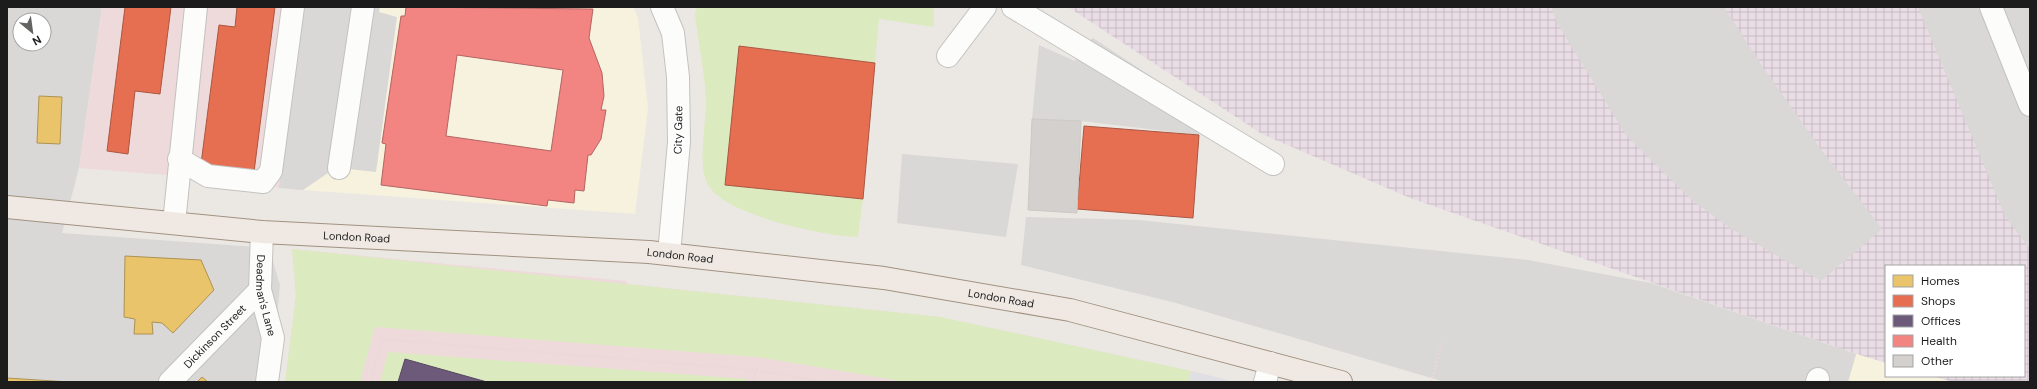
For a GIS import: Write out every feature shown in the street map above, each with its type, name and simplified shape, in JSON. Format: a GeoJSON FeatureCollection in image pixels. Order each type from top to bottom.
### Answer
{"type":"FeatureCollection","features":[{"type":"Feature","properties":{"kind":"main road","name":"London Road"},"geometry":{"type":"LineString","coordinates":[[7,207],[262,232],[669,254],[884,278],[1070,310],[1267,373],[1341,382]]}},
{"type":"Feature","properties":{"kind":"street"},"geometry":{"type":"LineString","coordinates":[[174,223],[179,159],[196,7]]}},
{"type":"Feature","properties":{"kind":"street"},"geometry":{"type":"LineString","coordinates":[[179,159],[208,176],[263,182],[271,171],[293,7]]}},
{"type":"Feature","properties":{"kind":"street"},"geometry":{"type":"LineString","coordinates":[[339,168],[363,7]]}},
{"type":"Feature","properties":{"kind":"street","name":"City Gate"},"geometry":{"type":"LineString","coordinates":[[662,7],[673,33],[678,77],[679,142],[669,254]]}},
{"type":"Feature","properties":{"kind":"street"},"geometry":{"type":"LineString","coordinates":[[948,56],[985,7]]}},
{"type":"Feature","properties":{"kind":"street"},"geometry":{"type":"LineString","coordinates":[[1013,7],[1273,164]]}},
{"type":"Feature","properties":{"kind":"street"},"geometry":{"type":"LineString","coordinates":[[1991,7],[2030,105]]}},
{"type":"Feature","properties":{"kind":"street","name":"Deadman's Lane"},"geometry":{"type":"LineString","coordinates":[[262,232],[260,290],[273,338],[267,382]]}},
{"type":"Feature","properties":{"kind":"street","name":"Dickinson Street"},"geometry":{"type":"LineString","coordinates":[[170,382],[260,290]]}},
{"type":"Feature","properties":{"kind":"path"},"geometry":{"type":"LineString","coordinates":[[370,382],[382,339],[756,370],[822,382]]}},
{"type":"Feature","properties":{"kind":"path"},"geometry":{"type":"LineString","coordinates":[[1431,382],[1442,342]]}},
{"type":"Feature","properties":{"kind":"path"},"geometry":{"type":"LineString","coordinates":[[753,382],[756,370]]}},
{"type":"Feature","properties":{"kind":"shaded area"},"geometry":{"type":"Polygon","coordinates":[[[7,7],[102,7],[79,168],[62,233],[269,248],[280,285],[271,382],[7,382],[7,7]]]}},
{"type":"Feature","properties":{"kind":"shaded area"},"geometry":{"type":"Polygon","coordinates":[[[102,7],[329,7],[303,190],[178,176],[79,168],[102,7]]]}},
{"type":"Feature","properties":{"kind":"shaded area"},"geometry":{"type":"Polygon","coordinates":[[[303,7],[380,7],[379,12],[397,17],[376,172],[339,168],[328,173],[303,190],[279,188],[303,7]]]}},
{"type":"Feature","properties":{"kind":"shaded area"},"geometry":{"type":"Polygon","coordinates":[[[329,7],[633,7],[638,18],[648,108],[635,214],[303,190],[329,7]]]}},
{"type":"Feature","properties":{"kind":"shaded area"},"geometry":{"type":"Polygon","coordinates":[[[1068,7],[2030,7],[2030,382],[1953,382],[1936,377],[2025,377],[2025,265],[1885,265],[1885,363],[1856,354],[1410,198],[1262,134],[1068,7]]]}},
{"type":"Feature","properties":{"kind":"shaded area"},"geometry":{"type":"Polygon","coordinates":[[[1551,7],[1724,7],[1762,66],[1820,148],[1882,229],[1821,281],[1733,230],[1693,201],[1626,135],[1557,23],[1551,7]]]}},
{"type":"Feature","properties":{"kind":"shaded area"},"geometry":{"type":"Polygon","coordinates":[[[1918,7],[2030,7],[2030,249],[2005,216],[1918,7]]]}},
{"type":"Feature","properties":{"kind":"shaded area"},"geometry":{"type":"Polygon","coordinates":[[[1093,38],[1202,110],[1199,135],[1081,121],[1032,119],[1039,45],[1075,61],[1081,48],[1093,38]]]}},
{"type":"Feature","properties":{"kind":"shaded area"},"geometry":{"type":"Polygon","coordinates":[[[902,154],[1018,164],[1006,237],[897,223],[902,154]]]}},
{"type":"Feature","properties":{"kind":"shaded area"},"geometry":{"type":"Polygon","coordinates":[[[1026,217],[1139,220],[1528,260],[1651,283],[1856,354],[1848,382],[1445,382],[1176,303],[1021,265],[1026,217]]]}},
{"type":"Feature","properties":{"kind":"shaded area"},"geometry":{"type":"Polygon","coordinates":[[[292,249],[626,281],[628,284],[940,317],[1191,371],[1234,382],[285,382],[296,297],[292,249]]]}},
{"type":"Feature","properties":{"kind":"shaded area"},"geometry":{"type":"Polygon","coordinates":[[[1856,354],[1885,363],[1885,377],[1936,377],[1953,382],[1848,382],[1856,354]]]}},
{"type":"Feature","properties":{"kind":"shaded area"},"geometry":{"type":"Polygon","coordinates":[[[1191,371],[1204,374],[1234,382],[1189,382],[1191,371]]]}},
{"type":"Feature","properties":{"kind":"green space"},"geometry":{"type":"Polygon","coordinates":[[[697,7],[934,7],[934,27],[879,19],[875,63],[739,46],[725,185],[863,199],[858,237],[822,233],[798,228],[751,213],[730,204],[715,193],[706,181],[702,153],[706,102],[695,14],[697,7]]]}},
{"type":"Feature","properties":{"kind":"green space"},"geometry":{"type":"Polygon","coordinates":[[[292,249],[940,317],[1191,371],[1189,382],[906,382],[757,357],[375,327],[360,382],[285,382],[296,295],[292,249]]]}},
{"type":"Feature","properties":{"kind":"green space"},"geometry":{"type":"Polygon","coordinates":[[[388,352],[747,379],[746,382],[487,382],[405,359],[398,382],[380,382],[388,352]]]}},
{"type":"Feature","properties":{"kind":"building: Homes"},"geometry":{"type":"Polygon","coordinates":[[[39,96],[62,97],[60,144],[37,143],[39,96]]]}},
{"type":"Feature","properties":{"kind":"building: Homes"},"geometry":{"type":"Polygon","coordinates":[[[125,256],[201,260],[214,290],[173,333],[162,323],[152,322],[153,334],[134,334],[135,319],[124,317],[125,256]]]}},
{"type":"Feature","properties":{"kind":"building: Homes"},"geometry":{"type":"Polygon","coordinates":[[[202,377],[208,382],[197,382],[202,377]]]}},
{"type":"Feature","properties":{"kind":"building: Homes"},"geometry":{"type":"Polygon","coordinates":[[[7,378],[69,382],[7,382],[7,378]]]}},
{"type":"Feature","properties":{"kind":"building: Shops"},"geometry":{"type":"Polygon","coordinates":[[[125,7],[171,7],[160,94],[135,91],[128,154],[107,151],[125,7]]]}},
{"type":"Feature","properties":{"kind":"building: Shops"},"geometry":{"type":"Polygon","coordinates":[[[237,7],[275,7],[254,172],[201,164],[219,25],[235,27],[237,7]]]}},
{"type":"Feature","properties":{"kind":"building: Shops"},"geometry":{"type":"Polygon","coordinates":[[[739,46],[875,63],[863,199],[725,185],[739,46]]]}},
{"type":"Feature","properties":{"kind":"building: Shops"},"geometry":{"type":"Polygon","coordinates":[[[1084,126],[1199,135],[1193,218],[1077,209],[1084,126]]]}},
{"type":"Feature","properties":{"kind":"building: Offices"},"geometry":{"type":"Polygon","coordinates":[[[405,359],[487,382],[398,382],[405,359]]]}},
{"type":"Feature","properties":{"kind":"building: Health"},"geometry":{"type":"Polygon","coordinates":[[[406,7],[593,9],[589,38],[602,73],[604,96],[601,110],[606,110],[601,139],[591,155],[588,155],[584,191],[575,190],[574,203],[548,200],[547,206],[381,185],[386,144],[382,143],[401,16],[405,16],[406,7]],[[457,55],[446,136],[551,151],[563,70],[457,55]]]}},
{"type":"Feature","properties":{"kind":"building: Other"},"geometry":{"type":"Polygon","coordinates":[[[1032,119],[1081,121],[1077,213],[1028,210],[1032,119]]]}}]}
